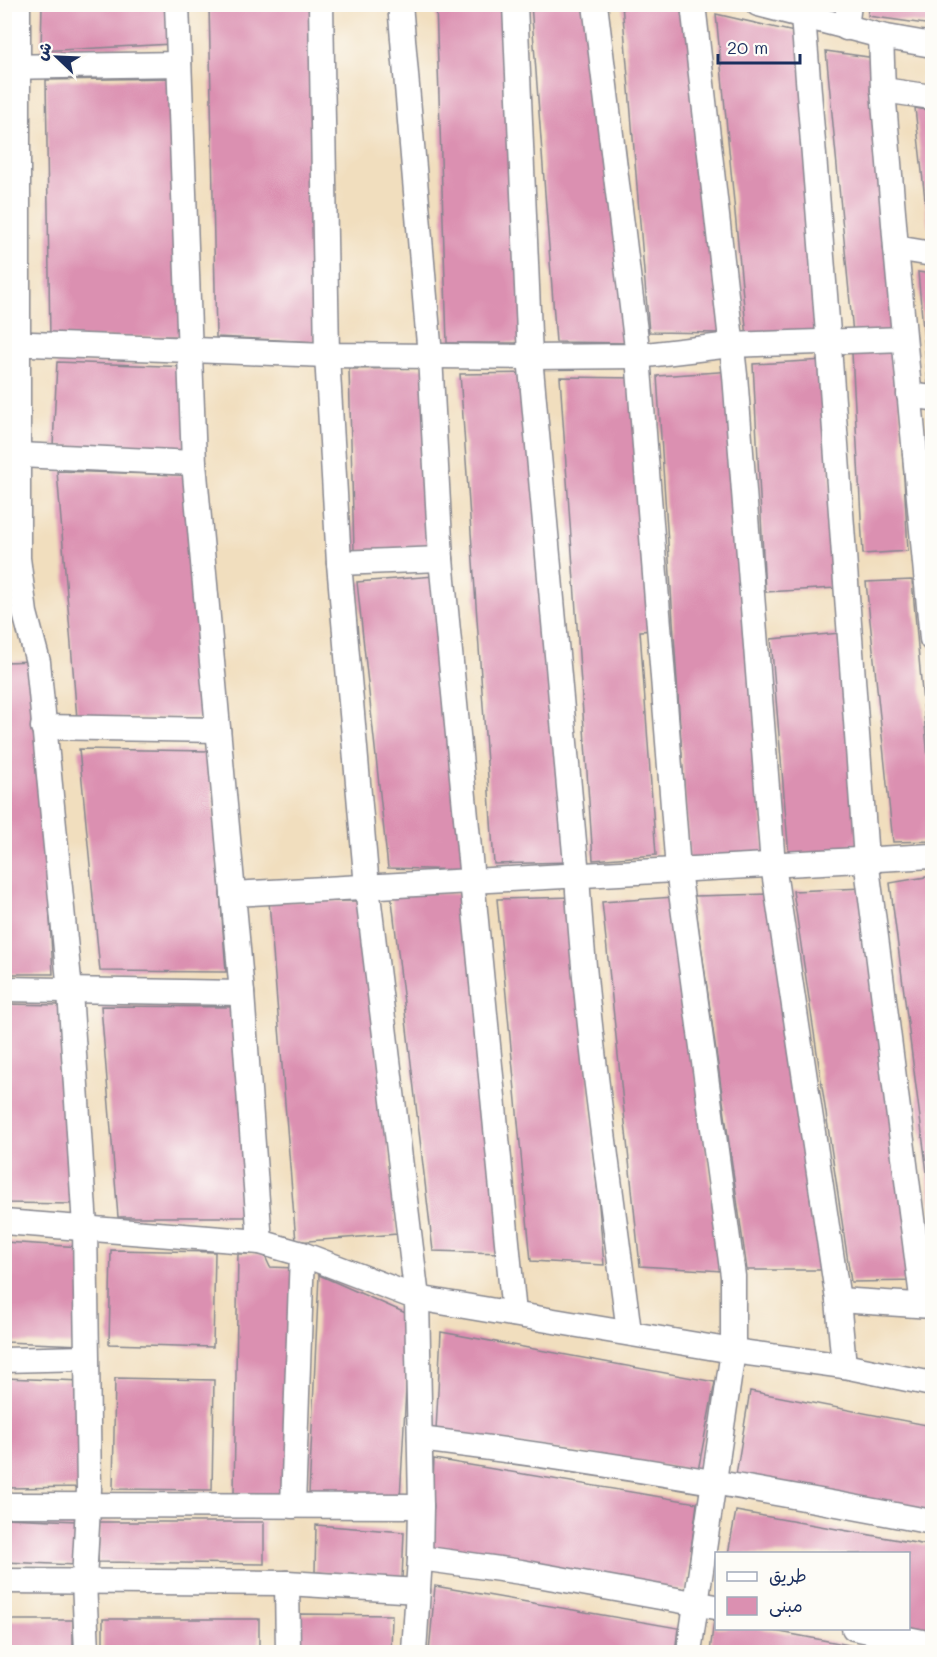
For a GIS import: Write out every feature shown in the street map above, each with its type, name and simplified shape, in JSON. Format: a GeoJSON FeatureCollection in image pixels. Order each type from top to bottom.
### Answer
{"type":"FeatureCollection","features":[{"type":"Feature","properties":{"kind":"street"},"geometry":{"type":"LineString","coordinates":[[18,4],[11,67],[11,344],[18,455],[18,558],[15,615],[38,662],[70,991],[85,1227],[89,1489],[84,1580],[87,1653]]}},
{"type":"Feature","properties":{"kind":"street"},"geometry":{"type":"LineString","coordinates":[[177,4],[194,463],[242,993],[260,1242]]}},
{"type":"Feature","properties":{"kind":"street"},"geometry":{"type":"LineString","coordinates":[[321,4],[327,356],[339,563],[367,887],[417,1298],[421,1506],[414,1653]]}},
{"type":"Feature","properties":{"kind":"street"},"geometry":{"type":"LineString","coordinates":[[400,4],[430,356],[441,559],[514,1314]]}},
{"type":"Feature","properties":{"kind":"street"},"geometry":{"type":"LineString","coordinates":[[515,4],[530,357],[577,875],[581,945],[596,1081],[629,1332]]}},
{"type":"Feature","properties":{"kind":"street"},"geometry":{"type":"LineString","coordinates":[[595,4],[638,356],[678,870],[733,1276],[733,1351],[714,1482],[706,1605],[689,1653]]}},
{"type":"Feature","properties":{"kind":"street"},"geometry":{"type":"LineString","coordinates":[[693,4],[735,375],[774,864],[838,1300],[844,1366]]}},
{"type":"Feature","properties":{"kind":"street"},"geometry":{"type":"LineString","coordinates":[[758,4],[803,16],[847,16],[881,36],[933,45]]}},
{"type":"Feature","properties":{"kind":"street"},"geometry":{"type":"LineString","coordinates":[[803,16],[866,860],[928,1305],[838,1300]]}},
{"type":"Feature","properties":{"kind":"street"},"geometry":{"type":"LineString","coordinates":[[881,36],[882,90],[904,339],[921,396],[933,639]]}},
{"type":"Feature","properties":{"kind":"street"},"geometry":{"type":"LineString","coordinates":[[11,67],[179,64]]}},
{"type":"Feature","properties":{"kind":"street"},"geometry":{"type":"LineString","coordinates":[[882,90],[933,97]]}},
{"type":"Feature","properties":{"kind":"street"},"geometry":{"type":"LineString","coordinates":[[896,248],[933,254]]}},
{"type":"Feature","properties":{"kind":"street"},"geometry":{"type":"LineString","coordinates":[[11,344],[327,356],[530,357],[638,356],[731,345],[904,339]]}},
{"type":"Feature","properties":{"kind":"street"},"geometry":{"type":"LineString","coordinates":[[18,455],[194,463]]}},
{"type":"Feature","properties":{"kind":"street"},"geometry":{"type":"LineString","coordinates":[[339,563],[441,559]]}},
{"type":"Feature","properties":{"kind":"street"},"geometry":{"type":"LineString","coordinates":[[43,727],[218,730]]}},
{"type":"Feature","properties":{"kind":"street"},"geometry":{"type":"LineString","coordinates":[[233,894],[933,856]]}},
{"type":"Feature","properties":{"kind":"street"},"geometry":{"type":"LineString","coordinates":[[4,989],[242,993]]}},
{"type":"Feature","properties":{"kind":"street"},"geometry":{"type":"LineString","coordinates":[[4,1222],[260,1242],[302,1254],[417,1298],[733,1351],[844,1366],[933,1384]]}},
{"type":"Feature","properties":{"kind":"street"},"geometry":{"type":"LineString","coordinates":[[293,1506],[302,1254]]}},
{"type":"Feature","properties":{"kind":"street"},"geometry":{"type":"LineString","coordinates":[[4,1360],[86,1358]]}},
{"type":"Feature","properties":{"kind":"street"},"geometry":{"type":"LineString","coordinates":[[420,1440],[581,1460],[933,1522]]}},
{"type":"Feature","properties":{"kind":"street"},"geometry":{"type":"LineString","coordinates":[[4,1505],[421,1506]]}},
{"type":"Feature","properties":{"kind":"street"},"geometry":{"type":"LineString","coordinates":[[420,1558],[521,1572],[706,1605]]}},
{"type":"Feature","properties":{"kind":"street"},"geometry":{"type":"LineString","coordinates":[[4,1581],[287,1583],[417,1592]]}},
{"type":"Feature","properties":{"kind":"street"},"geometry":{"type":"LineString","coordinates":[[287,1583],[288,1653]]}},
{"type":"Feature","properties":{"kind":"street"},"geometry":{"type":"LineString","coordinates":[[859,1630],[933,1644]]}},
{"type":"Feature","properties":{"kind":"building"},"geometry":{"type":"Polygon","coordinates":[[[42,4],[171,4],[172,44],[41,51],[42,4]]]}},
{"type":"Feature","properties":{"kind":"building"},"geometry":{"type":"Polygon","coordinates":[[[209,4],[314,4],[316,342],[216,337],[209,4]]]}},
{"type":"Feature","properties":{"kind":"building"},"geometry":{"type":"Polygon","coordinates":[[[436,4],[505,4],[528,343],[447,343],[436,4]]]}},
{"type":"Feature","properties":{"kind":"building"},"geometry":{"type":"Polygon","coordinates":[[[531,4],[586,4],[631,343],[556,342],[531,4]]]}},
{"type":"Feature","properties":{"kind":"building"},"geometry":{"type":"Polygon","coordinates":[[[622,4],[673,4],[688,11],[724,333],[649,332],[622,4]]]}},
{"type":"Feature","properties":{"kind":"building"},"geometry":{"type":"Polygon","coordinates":[[[869,4],[932,4],[932,25],[868,16],[869,4]]]}},
{"type":"Feature","properties":{"kind":"building"},"geometry":{"type":"Polygon","coordinates":[[[716,14],[803,34],[828,337],[747,338],[716,14]]]}},
{"type":"Feature","properties":{"kind":"building"},"geometry":{"type":"Polygon","coordinates":[[[826,51],[875,58],[897,332],[853,334],[826,51]]]}},
{"type":"Feature","properties":{"kind":"building"},"geometry":{"type":"Polygon","coordinates":[[[178,78],[182,336],[50,339],[46,80],[178,78]]]}},
{"type":"Feature","properties":{"kind":"building"},"geometry":{"type":"Polygon","coordinates":[[[4,87],[14,87],[14,324],[4,324],[4,87]]]}},
{"type":"Feature","properties":{"kind":"building"},"geometry":{"type":"Polygon","coordinates":[[[915,108],[932,111],[932,228],[928,227],[915,108]]]}},
{"type":"Feature","properties":{"kind":"building"},"geometry":{"type":"Polygon","coordinates":[[[918,272],[932,274],[932,386],[928,385],[918,272]]]}},
{"type":"Feature","properties":{"kind":"building"},"geometry":{"type":"Polygon","coordinates":[[[897,350],[908,551],[863,554],[852,353],[897,350]]]}},
{"type":"Feature","properties":{"kind":"building"},"geometry":{"type":"Polygon","coordinates":[[[4,351],[14,351],[14,612],[4,611],[4,351]]]}},
{"type":"Feature","properties":{"kind":"building"},"geometry":{"type":"Polygon","coordinates":[[[825,360],[836,588],[765,592],[753,364],[825,360]]]}},
{"type":"Feature","properties":{"kind":"building"},"geometry":{"type":"Polygon","coordinates":[[[57,362],[189,367],[185,451],[53,446],[57,362]]]}},
{"type":"Feature","properties":{"kind":"building"},"geometry":{"type":"Polygon","coordinates":[[[425,368],[432,552],[354,551],[349,369],[425,368]]]}},
{"type":"Feature","properties":{"kind":"building"},"geometry":{"type":"Polygon","coordinates":[[[734,371],[765,859],[689,864],[657,376],[734,371]]]}},
{"type":"Feature","properties":{"kind":"building"},"geometry":{"type":"Polygon","coordinates":[[[529,373],[571,862],[494,864],[460,374],[529,373]]]}},
{"type":"Feature","properties":{"kind":"building"},"geometry":{"type":"Polygon","coordinates":[[[560,377],[637,378],[655,630],[640,631],[656,855],[593,860],[560,377]]]}},
{"type":"Feature","properties":{"kind":"building"},"geometry":{"type":"Polygon","coordinates":[[[57,471],[187,475],[210,717],[77,719],[57,471]]]}},
{"type":"Feature","properties":{"kind":"building"},"geometry":{"type":"Polygon","coordinates":[[[435,576],[466,870],[388,868],[357,582],[435,576]]]}},
{"type":"Feature","properties":{"kind":"building"},"geometry":{"type":"Polygon","coordinates":[[[912,580],[932,803],[932,841],[893,842],[866,582],[912,580]]]}},
{"type":"Feature","properties":{"kind":"building"},"geometry":{"type":"Polygon","coordinates":[[[841,633],[859,850],[789,856],[771,639],[841,633]]]}},
{"type":"Feature","properties":{"kind":"building"},"geometry":{"type":"Polygon","coordinates":[[[36,661],[53,974],[5,974],[5,662],[36,661]]]}},
{"type":"Feature","properties":{"kind":"building"},"geometry":{"type":"Polygon","coordinates":[[[79,749],[210,751],[226,972],[100,971],[79,749]]]}},
{"type":"Feature","properties":{"kind":"building"},"geometry":{"type":"Polygon","coordinates":[[[932,876],[932,1204],[931,1204],[890,883],[932,876]]]}},
{"type":"Feature","properties":{"kind":"building"},"geometry":{"type":"Polygon","coordinates":[[[863,888],[918,1281],[851,1282],[793,891],[863,888]]]}},
{"type":"Feature","properties":{"kind":"building"},"geometry":{"type":"Polygon","coordinates":[[[391,892],[468,894],[502,1253],[433,1251],[391,892]]]}},
{"type":"Feature","properties":{"kind":"building"},"geometry":{"type":"Polygon","coordinates":[[[774,894],[831,1270],[747,1270],[694,896],[774,894]]]}},
{"type":"Feature","properties":{"kind":"building"},"geometry":{"type":"Polygon","coordinates":[[[573,897],[604,1265],[531,1261],[497,899],[573,897]]]}},
{"type":"Feature","properties":{"kind":"building"},"geometry":{"type":"Polygon","coordinates":[[[674,897],[722,1271],[640,1266],[602,902],[674,897]]]}},
{"type":"Feature","properties":{"kind":"building"},"geometry":{"type":"Polygon","coordinates":[[[269,901],[365,901],[397,1234],[296,1242],[269,901]]]}},
{"type":"Feature","properties":{"kind":"building"},"geometry":{"type":"Polygon","coordinates":[[[4,1004],[60,1005],[76,1204],[4,1203],[4,1004]]]}},
{"type":"Feature","properties":{"kind":"building"},"geometry":{"type":"Polygon","coordinates":[[[101,1006],[237,1007],[253,1217],[118,1217],[101,1006]]]}},
{"type":"Feature","properties":{"kind":"building"},"geometry":{"type":"Polygon","coordinates":[[[4,1242],[81,1247],[82,1345],[4,1342],[4,1242]]]}},
{"type":"Feature","properties":{"kind":"building"},"geometry":{"type":"Polygon","coordinates":[[[111,1250],[215,1252],[213,1347],[109,1344],[111,1250]]]}},
{"type":"Feature","properties":{"kind":"building"},"geometry":{"type":"Polygon","coordinates":[[[238,1254],[264,1254],[270,1267],[295,1268],[289,1497],[234,1494],[238,1254]]]}},
{"type":"Feature","properties":{"kind":"building"},"geometry":{"type":"Polygon","coordinates":[[[319,1275],[410,1315],[400,1499],[309,1494],[319,1275]]]}},
{"type":"Feature","properties":{"kind":"building"},"geometry":{"type":"Polygon","coordinates":[[[441,1332],[715,1382],[698,1471],[436,1431],[441,1332]]]}},
{"type":"Feature","properties":{"kind":"building"},"geometry":{"type":"Polygon","coordinates":[[[4,1378],[82,1381],[88,1487],[4,1488],[4,1378]]]}},
{"type":"Feature","properties":{"kind":"building"},"geometry":{"type":"Polygon","coordinates":[[[115,1378],[214,1380],[212,1490],[113,1489],[115,1378]]]}},
{"type":"Feature","properties":{"kind":"building"},"geometry":{"type":"Polygon","coordinates":[[[750,1391],[932,1426],[932,1514],[736,1475],[750,1391]]]}},
{"type":"Feature","properties":{"kind":"building"},"geometry":{"type":"Polygon","coordinates":[[[434,1459],[697,1503],[686,1591],[430,1549],[434,1459]]]}},
{"type":"Feature","properties":{"kind":"building"},"geometry":{"type":"Polygon","coordinates":[[[736,1511],[932,1546],[932,1636],[910,1629],[910,1552],[728,1552],[736,1511]]]}},
{"type":"Feature","properties":{"kind":"building"},"geometry":{"type":"Polygon","coordinates":[[[4,1518],[77,1521],[77,1565],[4,1562],[4,1518]]]}},
{"type":"Feature","properties":{"kind":"building"},"geometry":{"type":"Polygon","coordinates":[[[99,1522],[264,1522],[264,1564],[98,1562],[99,1522]]]}},
{"type":"Feature","properties":{"kind":"building"},"geometry":{"type":"Polygon","coordinates":[[[316,1525],[404,1532],[402,1579],[315,1572],[316,1525]]]}},
{"type":"Feature","properties":{"kind":"building"},"geometry":{"type":"Polygon","coordinates":[[[435,1586],[678,1628],[675,1652],[429,1652],[435,1586]]]}},
{"type":"Feature","properties":{"kind":"building"},"geometry":{"type":"Polygon","coordinates":[[[300,1614],[392,1615],[391,1652],[300,1652],[300,1614]]]}},
{"type":"Feature","properties":{"kind":"building"},"geometry":{"type":"Polygon","coordinates":[[[103,1619],[259,1619],[259,1652],[103,1652],[103,1619]]]}},
{"type":"Feature","properties":{"kind":"building"},"geometry":{"type":"Polygon","coordinates":[[[4,1620],[73,1620],[73,1652],[4,1652],[4,1620]]]}},
{"type":"Feature","properties":{"kind":"building"},"geometry":{"type":"Polygon","coordinates":[[[714,1620],[715,1630],[770,1630],[886,1652],[710,1652],[714,1620]]]}}]}
